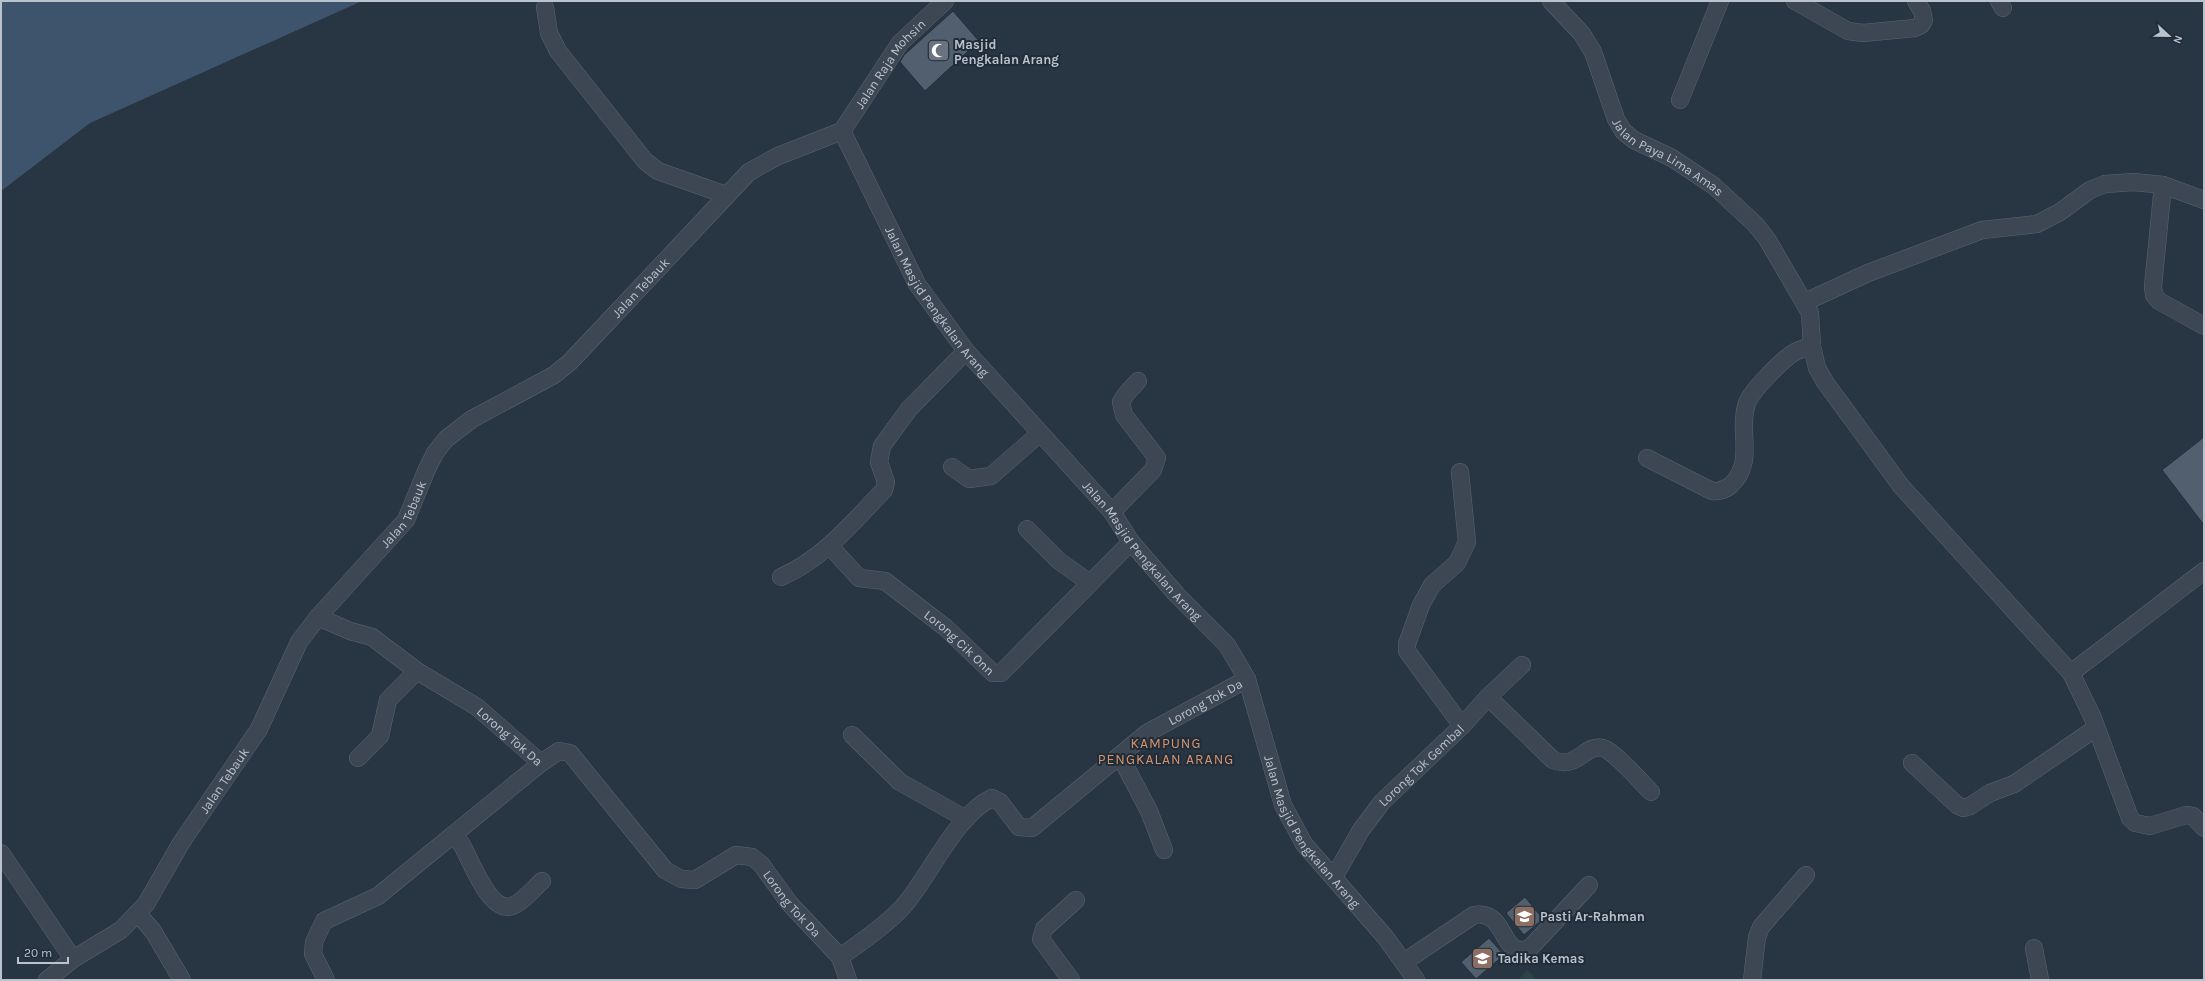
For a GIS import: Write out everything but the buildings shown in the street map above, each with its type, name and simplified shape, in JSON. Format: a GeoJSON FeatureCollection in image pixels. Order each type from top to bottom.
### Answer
{"type":"FeatureCollection","features":[{"type":"Feature","properties":{"kind":"street","name":"Jalan Raja Mohsin"},"geometry":{"type":"LineString","coordinates":[[842,131],[900,43],[945,1]]}},
{"type":"Feature","properties":{"kind":"street","name":"Jalan Paya Lima Amas"},"geometry":{"type":"LineString","coordinates":[[1551,1],[1582,34],[1593,52],[1616,119],[1623,131],[1634,140],[1672,158],[1729,198],[1755,224],[1767,240],[1805,302],[1810,313],[1812,346],[1817,368],[1825,382],[1901,486],[2071,673],[2096,728],[2130,818],[2134,823],[2150,826],[2186,815],[2193,816],[2202,822]]}},
{"type":"Feature","properties":{"kind":"street"},"geometry":{"type":"LineString","coordinates":[[1680,100],[1720,1]]}},
{"type":"Feature","properties":{"kind":"street"},"geometry":{"type":"LineString","coordinates":[[1795,1],[1848,31],[1863,33],[1915,28],[1921,25],[1924,20],[1922,11],[1916,1]]}},
{"type":"Feature","properties":{"kind":"street"},"geometry":{"type":"LineString","coordinates":[[544,7],[549,33],[558,51],[645,161],[658,171],[726,195]]}},
{"type":"Feature","properties":{"kind":"street","name":"Jalan Tebauk"},"geometry":{"type":"LineString","coordinates":[[47,980],[73,959],[121,930],[138,914],[181,843],[258,729],[299,642],[318,617],[406,520],[430,464],[446,439],[472,419],[548,378],[570,362],[749,172],[778,156],[842,131]]}},
{"type":"Feature","properties":{"kind":"street","name":"Jalan Masjid Pengkalan Arang"},"geometry":{"type":"LineString","coordinates":[[842,131],[918,284],[966,351],[1039,434],[1112,512],[1131,542],[1177,595],[1227,645],[1247,679],[1283,805],[1304,844],[1386,938],[1416,980]]}},
{"type":"Feature","properties":{"kind":"street"},"geometry":{"type":"LineString","coordinates":[[1805,302],[1868,273],[1982,230],[2037,224],[2060,212],[2090,190],[2105,184],[2134,182],[2163,185],[2204,200]]}},
{"type":"Feature","properties":{"kind":"street"},"geometry":{"type":"LineString","coordinates":[[2163,185],[2153,286],[2154,295],[2160,301],[2204,326]]}},
{"type":"Feature","properties":{"kind":"street"},"geometry":{"type":"LineString","coordinates":[[1647,458],[1712,491],[1719,492],[1728,488],[1738,479],[1744,466],[1746,456],[1745,414],[1751,394],[1787,358],[1795,352],[1812,346]]}},
{"type":"Feature","properties":{"kind":"street"},"geometry":{"type":"LineString","coordinates":[[781,577],[807,562],[830,546],[884,490],[886,482],[879,462],[882,446],[909,409],[966,351]]}},
{"type":"Feature","properties":{"kind":"street"},"geometry":{"type":"LineString","coordinates":[[1112,512],[1153,470],[1158,458],[1124,415],[1121,402],[1138,381]]}},
{"type":"Feature","properties":{"kind":"street"},"geometry":{"type":"LineString","coordinates":[[952,467],[969,478],[991,476],[1039,434]]}},
{"type":"Feature","properties":{"kind":"street"},"geometry":{"type":"LineString","coordinates":[[1460,472],[1467,542],[1457,563],[1432,585],[1421,605],[1407,644],[1407,651],[1462,726]]}},
{"type":"Feature","properties":{"kind":"street"},"geometry":{"type":"LineString","coordinates":[[1027,529],[1060,561],[1090,582]]}},
{"type":"Feature","properties":{"kind":"street","name":"Lorong Cik Onn"},"geometry":{"type":"LineString","coordinates":[[830,546],[859,578],[885,581],[946,628],[993,673],[1001,673],[1131,542]]}},
{"type":"Feature","properties":{"kind":"street"},"geometry":{"type":"LineString","coordinates":[[2071,673],[2204,571]]}},
{"type":"Feature","properties":{"kind":"street","name":"Lorong Tok Da"},"geometry":{"type":"LineString","coordinates":[[318,617],[350,631],[372,637],[417,671],[478,707],[541,763],[559,751],[570,753],[665,870],[681,879],[695,880],[736,855],[752,857],[761,864],[790,904],[840,957],[860,943],[905,904],[966,819],[980,803],[992,798],[1000,802],[1019,827],[1032,828],[1147,733],[1247,679]]}},
{"type":"Feature","properties":{"kind":"street","name":"Lorong Tok Gembal"},"geometry":{"type":"LineString","coordinates":[[1334,877],[1362,830],[1382,802],[1462,726],[1488,697],[1522,665]]}},
{"type":"Feature","properties":{"kind":"street"},"geometry":{"type":"LineString","coordinates":[[358,758],[380,736],[388,700],[417,671]]}},
{"type":"Feature","properties":{"kind":"street"},"geometry":{"type":"LineString","coordinates":[[1488,697],[1553,760],[1562,764],[1573,761],[1594,748],[1603,748],[1613,754],[1651,792]]}},
{"type":"Feature","properties":{"kind":"street"},"geometry":{"type":"LineString","coordinates":[[1912,763],[1957,805],[1963,808],[1990,793],[2014,784],[2096,728]]}},
{"type":"Feature","properties":{"kind":"street"},"geometry":{"type":"LineString","coordinates":[[852,735],[900,782],[966,819]]}},
{"type":"Feature","properties":{"kind":"street"},"geometry":{"type":"LineString","coordinates":[[1120,756],[1149,811],[1164,850]]}},
{"type":"Feature","properties":{"kind":"street"},"geometry":{"type":"LineString","coordinates":[[326,980],[313,954],[314,942],[324,921],[378,896],[541,763]]}},
{"type":"Feature","properties":{"kind":"street"},"geometry":{"type":"LineString","coordinates":[[454,834],[464,849],[473,870],[496,904],[503,908],[512,906],[522,900],[542,881]]}},
{"type":"Feature","properties":{"kind":"street"},"geometry":{"type":"LineString","coordinates":[[1,853],[73,959]]}},
{"type":"Feature","properties":{"kind":"street"},"geometry":{"type":"LineString","coordinates":[[1752,980],[1757,937],[1761,927],[1806,875]]}},
{"type":"Feature","properties":{"kind":"street"},"geometry":{"type":"LineString","coordinates":[[1404,962],[1474,915],[1483,913],[1491,917],[1511,947],[1518,951],[1524,951],[1530,948],[1589,885]]}},
{"type":"Feature","properties":{"kind":"street"},"geometry":{"type":"LineString","coordinates":[[1071,980],[1041,939],[1041,934],[1044,929],[1076,900]]}},
{"type":"Feature","properties":{"kind":"street"},"geometry":{"type":"LineString","coordinates":[[138,914],[153,931],[182,980]]}},
{"type":"Feature","properties":{"kind":"street"},"geometry":{"type":"LineString","coordinates":[[2034,948],[2040,980]]}},
{"type":"Feature","properties":{"kind":"street"},"geometry":{"type":"LineString","coordinates":[[840,957],[848,980]]}},
{"type":"Feature","properties":{"kind":"green space"},"geometry":{"type":"Polygon","coordinates":[[[1527,970],[1537,980],[1518,980],[1527,970]]]}},
{"type":"Feature","properties":{"kind":"water"},"geometry":{"type":"Polygon","coordinates":[[[1,1],[362,1],[90,123],[1,191],[1,1]]]}},
{"type":"Feature","properties":{"kind":"place","name":"Masjid Pengkalan Arang"},"geometry":{"type":"Point","coordinates":[939,51]}},
{"type":"Feature","properties":{"kind":"place","name":"Pasti Ar-Rahman"},"geometry":{"type":"Point","coordinates":[1524,916]}},
{"type":"Feature","properties":{"kind":"place","name":"Tadika Kemas"},"geometry":{"type":"Point","coordinates":[1482,958]}},
{"type":"Feature","properties":{"kind":"district","name":"KAMPUNG PENGKALAN ARANG"},"geometry":{"type":"Point","coordinates":[1166,752]}}]}
